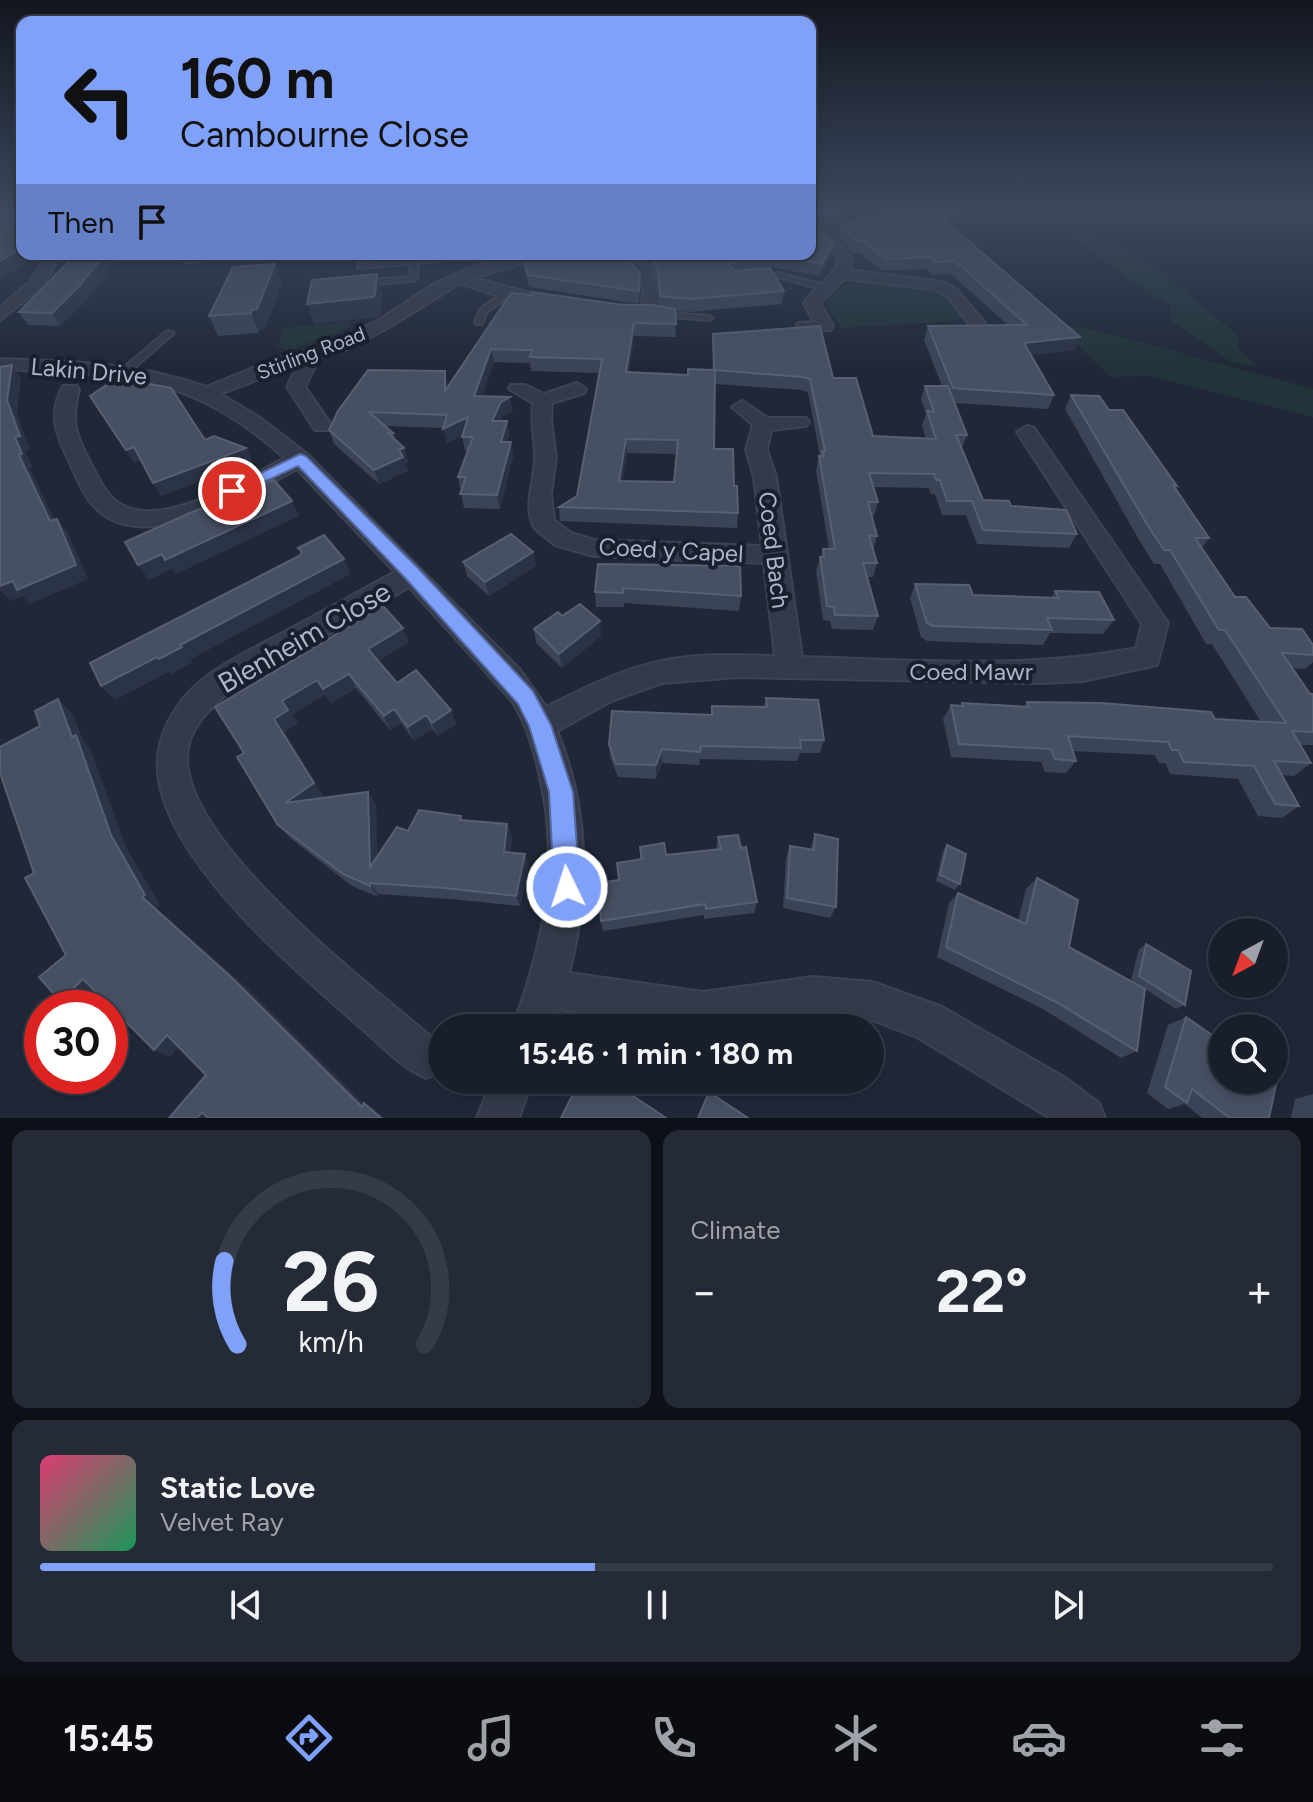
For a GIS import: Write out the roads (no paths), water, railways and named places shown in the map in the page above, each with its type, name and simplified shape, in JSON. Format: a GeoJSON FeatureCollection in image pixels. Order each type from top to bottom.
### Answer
{"type":"FeatureCollection","features":[{"type":"Feature","properties":{"kind":"street"},"geometry":{"type":"LineString","coordinates":[[0,315],[37,284],[49,262]]}},
{"type":"Feature","properties":{"kind":"street","name":"Stirling Road"},"geometry":{"type":"LineString","coordinates":[[205,394],[341,345],[385,323],[439,287],[494,262]]}},
{"type":"Feature","properties":{"kind":"street"},"geometry":{"type":"LineString","coordinates":[[804,327],[825,326],[812,303],[824,288],[842,274],[845,262]]}},
{"type":"Feature","properties":{"kind":"street"},"geometry":{"type":"LineString","coordinates":[[607,308],[648,312],[654,296],[652,284],[634,267]]}},
{"type":"Feature","properties":{"kind":"street"},"geometry":{"type":"LineString","coordinates":[[842,274],[938,285],[952,293],[982,329]]}},
{"type":"Feature","properties":{"kind":"street"},"geometry":{"type":"LineString","coordinates":[[459,278],[508,294],[552,302]]}},
{"type":"Feature","properties":{"kind":"street"},"geometry":{"type":"LineString","coordinates":[[311,355],[296,387],[322,426]]}},
{"type":"Feature","properties":{"kind":"street","name":"Lakin Drive"},"geometry":{"type":"LineString","coordinates":[[0,364],[125,371],[169,380],[205,394],[249,418],[300,459],[526,698],[540,725],[561,792],[567,887],[547,989],[537,1014]]}},
{"type":"Feature","properties":{"kind":"street"},"geometry":{"type":"LineString","coordinates":[[518,389],[543,400],[577,389]]}},
{"type":"Feature","properties":{"kind":"street"},"geometry":{"type":"LineString","coordinates":[[70,390],[62,419],[76,453],[96,494],[105,505],[123,515],[149,518],[185,512],[300,459]]}},
{"type":"Feature","properties":{"kind":"street","name":"Coed y Capel"},"geometry":{"type":"LineString","coordinates":[[543,400],[541,420],[546,457],[540,494],[543,523],[563,539],[594,548],[773,555]]}},
{"type":"Feature","properties":{"kind":"street"},"geometry":{"type":"LineString","coordinates":[[742,407],[764,424],[799,422]]}},
{"type":"Feature","properties":{"kind":"street","name":"Coed Bach"},"geometry":{"type":"LineString","coordinates":[[764,424],[755,436],[756,458],[765,477],[790,668]]}},
{"type":"Feature","properties":{"kind":"street","name":"Coed Mawr"},"geometry":{"type":"LineString","coordinates":[[540,725],[601,693],[662,672],[738,666],[1042,672],[1083,670],[1147,657],[1155,623],[1027,432]]}},
{"type":"Feature","properties":{"kind":"street","name":"Blenheim Close"},"geometry":{"type":"LineString","coordinates":[[412,574],[247,666],[201,699],[185,719],[171,760],[176,790],[207,851],[253,903],[426,1058]]}},
{"type":"Feature","properties":{"kind":"street"},"geometry":{"type":"LineString","coordinates":[[547,989],[703,1011],[813,996],[872,1001],[928,1021],[1050,1106],[1084,1118]]}},
{"type":"Feature","properties":{"kind":"street"},"geometry":{"type":"LineString","coordinates":[[498,1118],[507,1094]]}},
{"type":"Feature","properties":{"kind":"lane"},"geometry":{"type":"LineString","coordinates":[[361,266],[402,262]]}},
{"type":"Feature","properties":{"kind":"lane"},"geometry":{"type":"LineString","coordinates":[[358,284],[413,279],[415,262]]}},
{"type":"Feature","properties":{"kind":"lane"},"geometry":{"type":"LineString","coordinates":[[748,278],[778,275],[824,288]]}},
{"type":"Feature","properties":{"kind":"lane"},"geometry":{"type":"LineString","coordinates":[[479,322],[483,311],[508,294]]}},
{"type":"Feature","properties":{"kind":"lane"},"geometry":{"type":"LineString","coordinates":[[648,312],[709,318]]}},
{"type":"Feature","properties":{"kind":"lane"},"geometry":{"type":"LineString","coordinates":[[125,371],[170,333]]}}]}
